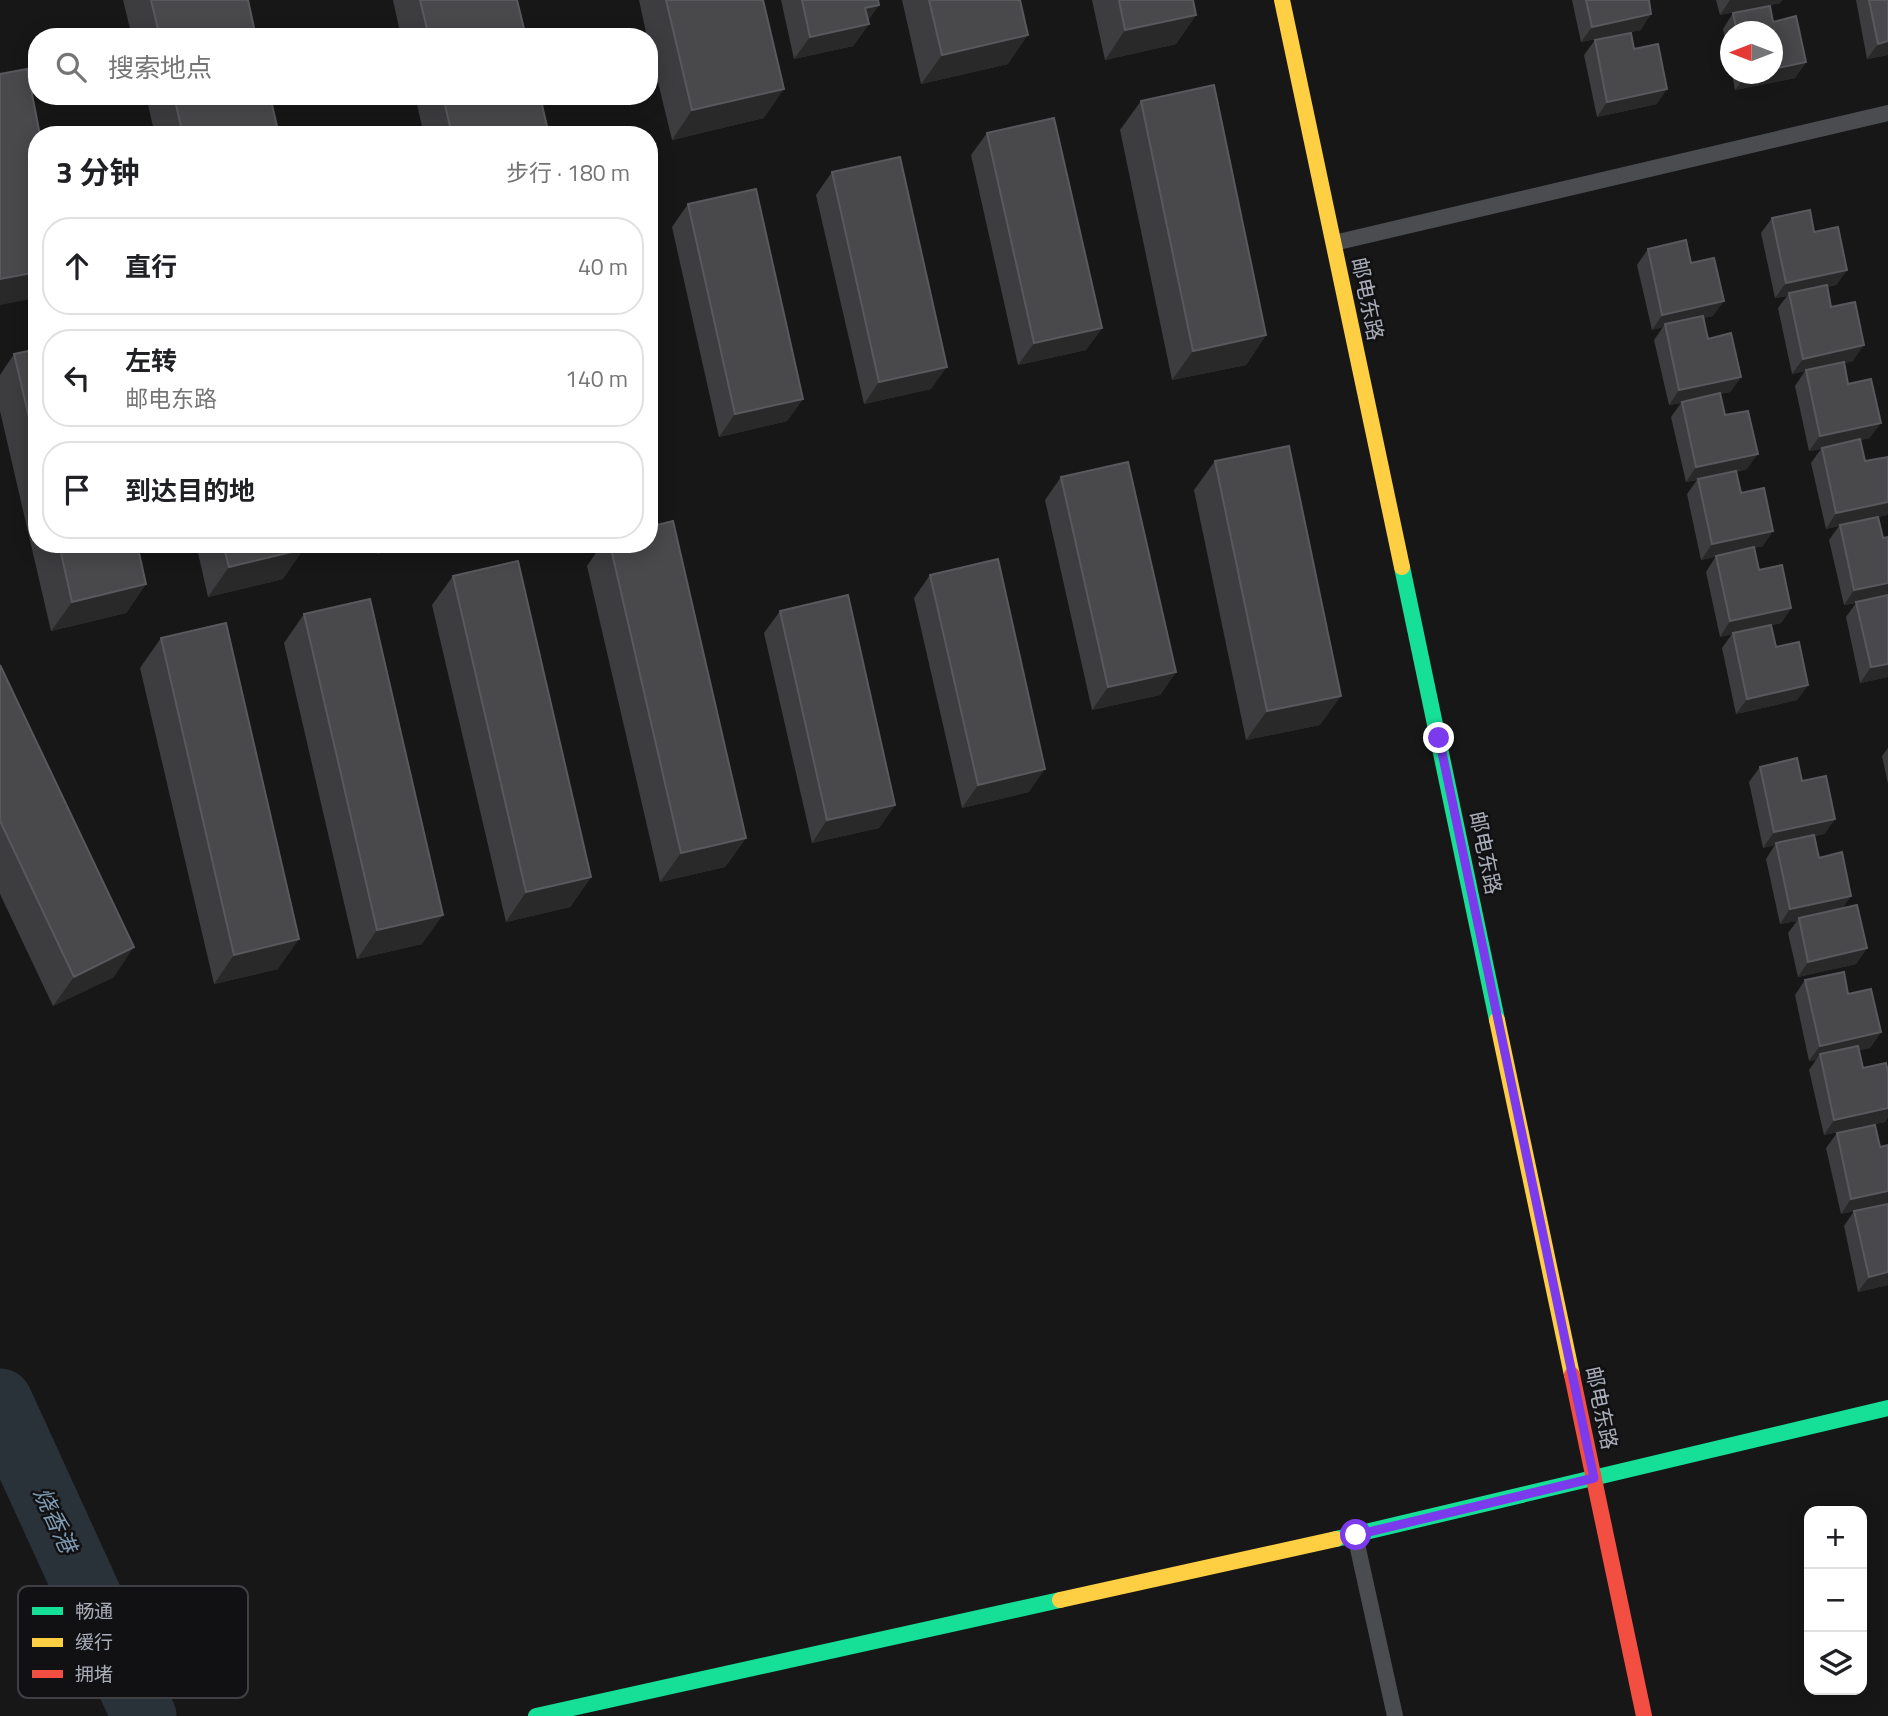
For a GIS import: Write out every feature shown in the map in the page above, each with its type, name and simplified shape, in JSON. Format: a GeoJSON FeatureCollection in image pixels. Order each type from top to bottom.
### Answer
{"type":"FeatureCollection","features":[{"type":"Feature","properties":{"kind":"street","name":"邮电东路"},"geometry":{"type":"LineString","coordinates":[[1282,0],[1644,1716]]}},
{"type":"Feature","properties":{"kind":"street"},"geometry":{"type":"LineString","coordinates":[[536,1716],[1356,1535],[1888,1408]]}},
{"type":"Feature","properties":{"kind":"lane"},"geometry":{"type":"LineString","coordinates":[[1334,243],[1888,113]]}},
{"type":"Feature","properties":{"kind":"lane"},"geometry":{"type":"LineString","coordinates":[[1356,1535],[1395,1716]]}},
{"type":"Feature","properties":{"kind":"building"},"geometry":{"type":"Polygon","coordinates":[[[151,0],[248,0],[254,28],[158,28],[151,0]]]}},
{"type":"Feature","properties":{"kind":"building"},"geometry":{"type":"Polygon","coordinates":[[[420,0],[517,0],[524,28],[427,28],[420,0]]]}},
{"type":"Feature","properties":{"kind":"building"},"geometry":{"type":"Polygon","coordinates":[[[666,0],[763,0],[784,89],[692,110],[666,0]]]}},
{"type":"Feature","properties":{"kind":"building"},"geometry":{"type":"Polygon","coordinates":[[[802,0],[878,0],[879,5],[865,8],[869,24],[810,37],[802,0]]]}},
{"type":"Feature","properties":{"kind":"building"},"geometry":{"type":"Polygon","coordinates":[[[929,0],[1020,0],[1028,35],[942,55],[929,0]]]}},
{"type":"Feature","properties":{"kind":"building"},"geometry":{"type":"Polygon","coordinates":[[[1119,0],[1193,0],[1196,15],[1125,30],[1119,0]]]}},
{"type":"Feature","properties":{"kind":"building"},"geometry":{"type":"Polygon","coordinates":[[[1586,0],[1649,0],[1651,14],[1592,27],[1586,0]]]}},
{"type":"Feature","properties":{"kind":"building"},"geometry":{"type":"Polygon","coordinates":[[[1869,0],[1888,0],[1888,41],[1878,44],[1869,0]]]}},
{"type":"Feature","properties":{"kind":"building"},"geometry":{"type":"Polygon","coordinates":[[[1770,6],[1773,21],[1735,21],[1733,13],[1770,6]]]}},
{"type":"Feature","properties":{"kind":"building"},"geometry":{"type":"Polygon","coordinates":[[[1796,16],[1806,62],[1783,67],[1783,21],[1777,21],[1796,16]]]}},
{"type":"Feature","properties":{"kind":"building"},"geometry":{"type":"Polygon","coordinates":[[[1631,33],[1634,49],[1658,44],[1667,89],[1607,102],[1595,40],[1631,33]]]}},
{"type":"Feature","properties":{"kind":"building"},"geometry":{"type":"Polygon","coordinates":[[[27,69],[28,105],[34,105],[38,126],[28,126],[28,274],[0,279],[0,74],[27,69]]]}},
{"type":"Feature","properties":{"kind":"building"},"geometry":{"type":"Polygon","coordinates":[[[1214,85],[1266,335],[1193,351],[1141,101],[1214,85]]]}},
{"type":"Feature","properties":{"kind":"building"},"geometry":{"type":"Polygon","coordinates":[[[176,105],[272,105],[277,126],[181,126],[176,105]]]}},
{"type":"Feature","properties":{"kind":"building"},"geometry":{"type":"Polygon","coordinates":[[[445,105],[542,105],[547,126],[450,126],[445,105]]]}},
{"type":"Feature","properties":{"kind":"building"},"geometry":{"type":"Polygon","coordinates":[[[1054,118],[1102,328],[1034,343],[987,133],[1054,118]]]}},
{"type":"Feature","properties":{"kind":"building"},"geometry":{"type":"Polygon","coordinates":[[[900,157],[947,367],[879,382],[832,172],[900,157]]]}},
{"type":"Feature","properties":{"kind":"building"},"geometry":{"type":"Polygon","coordinates":[[[756,189],[803,399],[735,414],[688,204],[756,189]]]}},
{"type":"Feature","properties":{"kind":"building"},"geometry":{"type":"Polygon","coordinates":[[[1810,210],[1814,232],[1838,227],[1847,270],[1786,283],[1772,218],[1810,210]]]}},
{"type":"Feature","properties":{"kind":"building"},"geometry":{"type":"Polygon","coordinates":[[[1686,240],[1691,263],[1714,258],[1724,301],[1662,315],[1648,249],[1686,240]]]}},
{"type":"Feature","properties":{"kind":"building"},"geometry":{"type":"Polygon","coordinates":[[[1827,285],[1831,307],[1855,302],[1864,345],[1803,359],[1789,293],[1827,285]]]}},
{"type":"Feature","properties":{"kind":"building"},"geometry":{"type":"Polygon","coordinates":[[[1703,316],[1708,339],[1731,333],[1741,377],[1679,390],[1665,324],[1703,316]]]}},
{"type":"Feature","properties":{"kind":"building"},"geometry":{"type":"Polygon","coordinates":[[[28,351],[28,413],[14,354],[28,351]]]}},
{"type":"Feature","properties":{"kind":"building"},"geometry":{"type":"Polygon","coordinates":[[[1844,362],[1848,384],[1871,379],[1881,423],[1820,436],[1806,370],[1844,362]]]}},
{"type":"Feature","properties":{"kind":"building"},"geometry":{"type":"Polygon","coordinates":[[[1720,393],[1725,415],[1748,411],[1758,454],[1696,467],[1682,402],[1720,393]]]}},
{"type":"Feature","properties":{"kind":"building"},"geometry":{"type":"Polygon","coordinates":[[[1860,439],[1865,461],[1888,457],[1888,502],[1836,513],[1822,448],[1860,439]]]}},
{"type":"Feature","properties":{"kind":"building"},"geometry":{"type":"Polygon","coordinates":[[[1289,446],[1341,696],[1267,711],[1215,461],[1289,446]]]}},
{"type":"Feature","properties":{"kind":"building"},"geometry":{"type":"Polygon","coordinates":[[[1128,462],[1176,672],[1108,687],[1061,477],[1128,462]]]}},
{"type":"Feature","properties":{"kind":"building"},"geometry":{"type":"Polygon","coordinates":[[[1736,471],[1741,493],[1764,488],[1773,531],[1712,544],[1698,479],[1736,471]]]}},
{"type":"Feature","properties":{"kind":"building"},"geometry":{"type":"Polygon","coordinates":[[[1878,517],[1883,538],[1888,537],[1888,583],[1854,590],[1840,525],[1878,517]]]}},
{"type":"Feature","properties":{"kind":"building"},"geometry":{"type":"Polygon","coordinates":[[[673,521],[746,838],[681,853],[612,553],[658,553],[658,525],[673,521]]]}},
{"type":"Feature","properties":{"kind":"building"},"geometry":{"type":"Polygon","coordinates":[[[1754,547],[1759,570],[1782,565],[1791,608],[1730,621],[1716,556],[1754,547]]]}},
{"type":"Feature","properties":{"kind":"building"},"geometry":{"type":"Polygon","coordinates":[[[61,553],[139,553],[146,584],[72,602],[61,553]]]}},
{"type":"Feature","properties":{"kind":"building"},"geometry":{"type":"Polygon","coordinates":[[[225,553],[287,553],[229,567],[225,553]]]}},
{"type":"Feature","properties":{"kind":"building"},"geometry":{"type":"Polygon","coordinates":[[[998,559],[1045,769],[978,785],[930,575],[998,559]]]}},
{"type":"Feature","properties":{"kind":"building"},"geometry":{"type":"Polygon","coordinates":[[[518,561],[591,877],[526,892],[453,576],[518,561]]]}},
{"type":"Feature","properties":{"kind":"building"},"geometry":{"type":"Polygon","coordinates":[[[848,595],[895,805],[827,820],[780,611],[848,595]]]}},
{"type":"Feature","properties":{"kind":"building"},"geometry":{"type":"Polygon","coordinates":[[[1888,595],[1888,664],[1871,667],[1856,602],[1888,595]]]}},
{"type":"Feature","properties":{"kind":"building"},"geometry":{"type":"Polygon","coordinates":[[[370,599],[443,915],[377,930],[304,614],[370,599]]]}},
{"type":"Feature","properties":{"kind":"building"},"geometry":{"type":"Polygon","coordinates":[[[226,623],[299,939],[234,955],[161,638],[226,623]]]}},
{"type":"Feature","properties":{"kind":"building"},"geometry":{"type":"Polygon","coordinates":[[[1771,625],[1776,647],[1799,642],[1808,685],[1747,699],[1733,633],[1771,625]]]}},
{"type":"Feature","properties":{"kind":"building"},"geometry":{"type":"Polygon","coordinates":[[[0,665],[134,947],[74,977],[0,821],[0,665]]]}},
{"type":"Feature","properties":{"kind":"building"},"geometry":{"type":"Polygon","coordinates":[[[1797,758],[1802,781],[1826,776],[1835,819],[1774,832],[1760,767],[1797,758]]]}},
{"type":"Feature","properties":{"kind":"building"},"geometry":{"type":"Polygon","coordinates":[[[1814,835],[1819,858],[1842,852],[1851,896],[1790,909],[1776,843],[1814,835]]]}},
{"type":"Feature","properties":{"kind":"building"},"geometry":{"type":"Polygon","coordinates":[[[1857,905],[1867,948],[1808,962],[1799,918],[1857,905]]]}},
{"type":"Feature","properties":{"kind":"building"},"geometry":{"type":"Polygon","coordinates":[[[1844,972],[1848,994],[1871,989],[1881,1032],[1820,1046],[1805,980],[1844,972]]]}},
{"type":"Feature","properties":{"kind":"building"},"geometry":{"type":"Polygon","coordinates":[[[1858,1046],[1863,1068],[1886,1063],[1888,1108],[1834,1120],[1820,1054],[1858,1046]]]}},
{"type":"Feature","properties":{"kind":"building"},"geometry":{"type":"Polygon","coordinates":[[[1875,1125],[1880,1147],[1888,1145],[1888,1191],[1851,1199],[1837,1133],[1875,1125]]]}},
{"type":"Feature","properties":{"kind":"building"},"geometry":{"type":"Polygon","coordinates":[[[1888,1204],[1888,1272],[1869,1277],[1854,1211],[1888,1204]]]}},
{"type":"Feature","properties":{"kind":"waterway","name":"烧香港"},"geometry":{"type":"LineString","coordinates":[[0,1401],[85,1586]]}},
{"type":"Feature","properties":{"kind":"waterway","name":"烧香港"},"geometry":{"type":"LineString","coordinates":[[136,1698],[144,1716]]}},
{"type":"Feature","properties":{"kind":"traffic: fast"},"geometry":{"type":"LineString","coordinates":[[1402,567],[1497,1020]]}},
{"type":"Feature","properties":{"kind":"traffic: fast"},"geometry":{"type":"LineString","coordinates":[[1336,1539],[1888,1408]]}},
{"type":"Feature","properties":{"kind":"traffic: fast"},"geometry":{"type":"LineString","coordinates":[[536,1716],[1060,1600]]}},
{"type":"Feature","properties":{"kind":"traffic: slow"},"geometry":{"type":"LineString","coordinates":[[1282,0],[1402,567]]}},
{"type":"Feature","properties":{"kind":"traffic: slow"},"geometry":{"type":"LineString","coordinates":[[1497,1020],[1572,1375]]}},
{"type":"Feature","properties":{"kind":"traffic: slow"},"geometry":{"type":"LineString","coordinates":[[1060,1600],[1336,1539]]}},
{"type":"Feature","properties":{"kind":"traffic: jam"},"geometry":{"type":"LineString","coordinates":[[1572,1375],[1644,1716]]}},
{"type":"Feature","properties":{"kind":"route"},"geometry":{"type":"LineString","coordinates":[[1356,1535],[1594,1478],[1439,738]]}}]}
